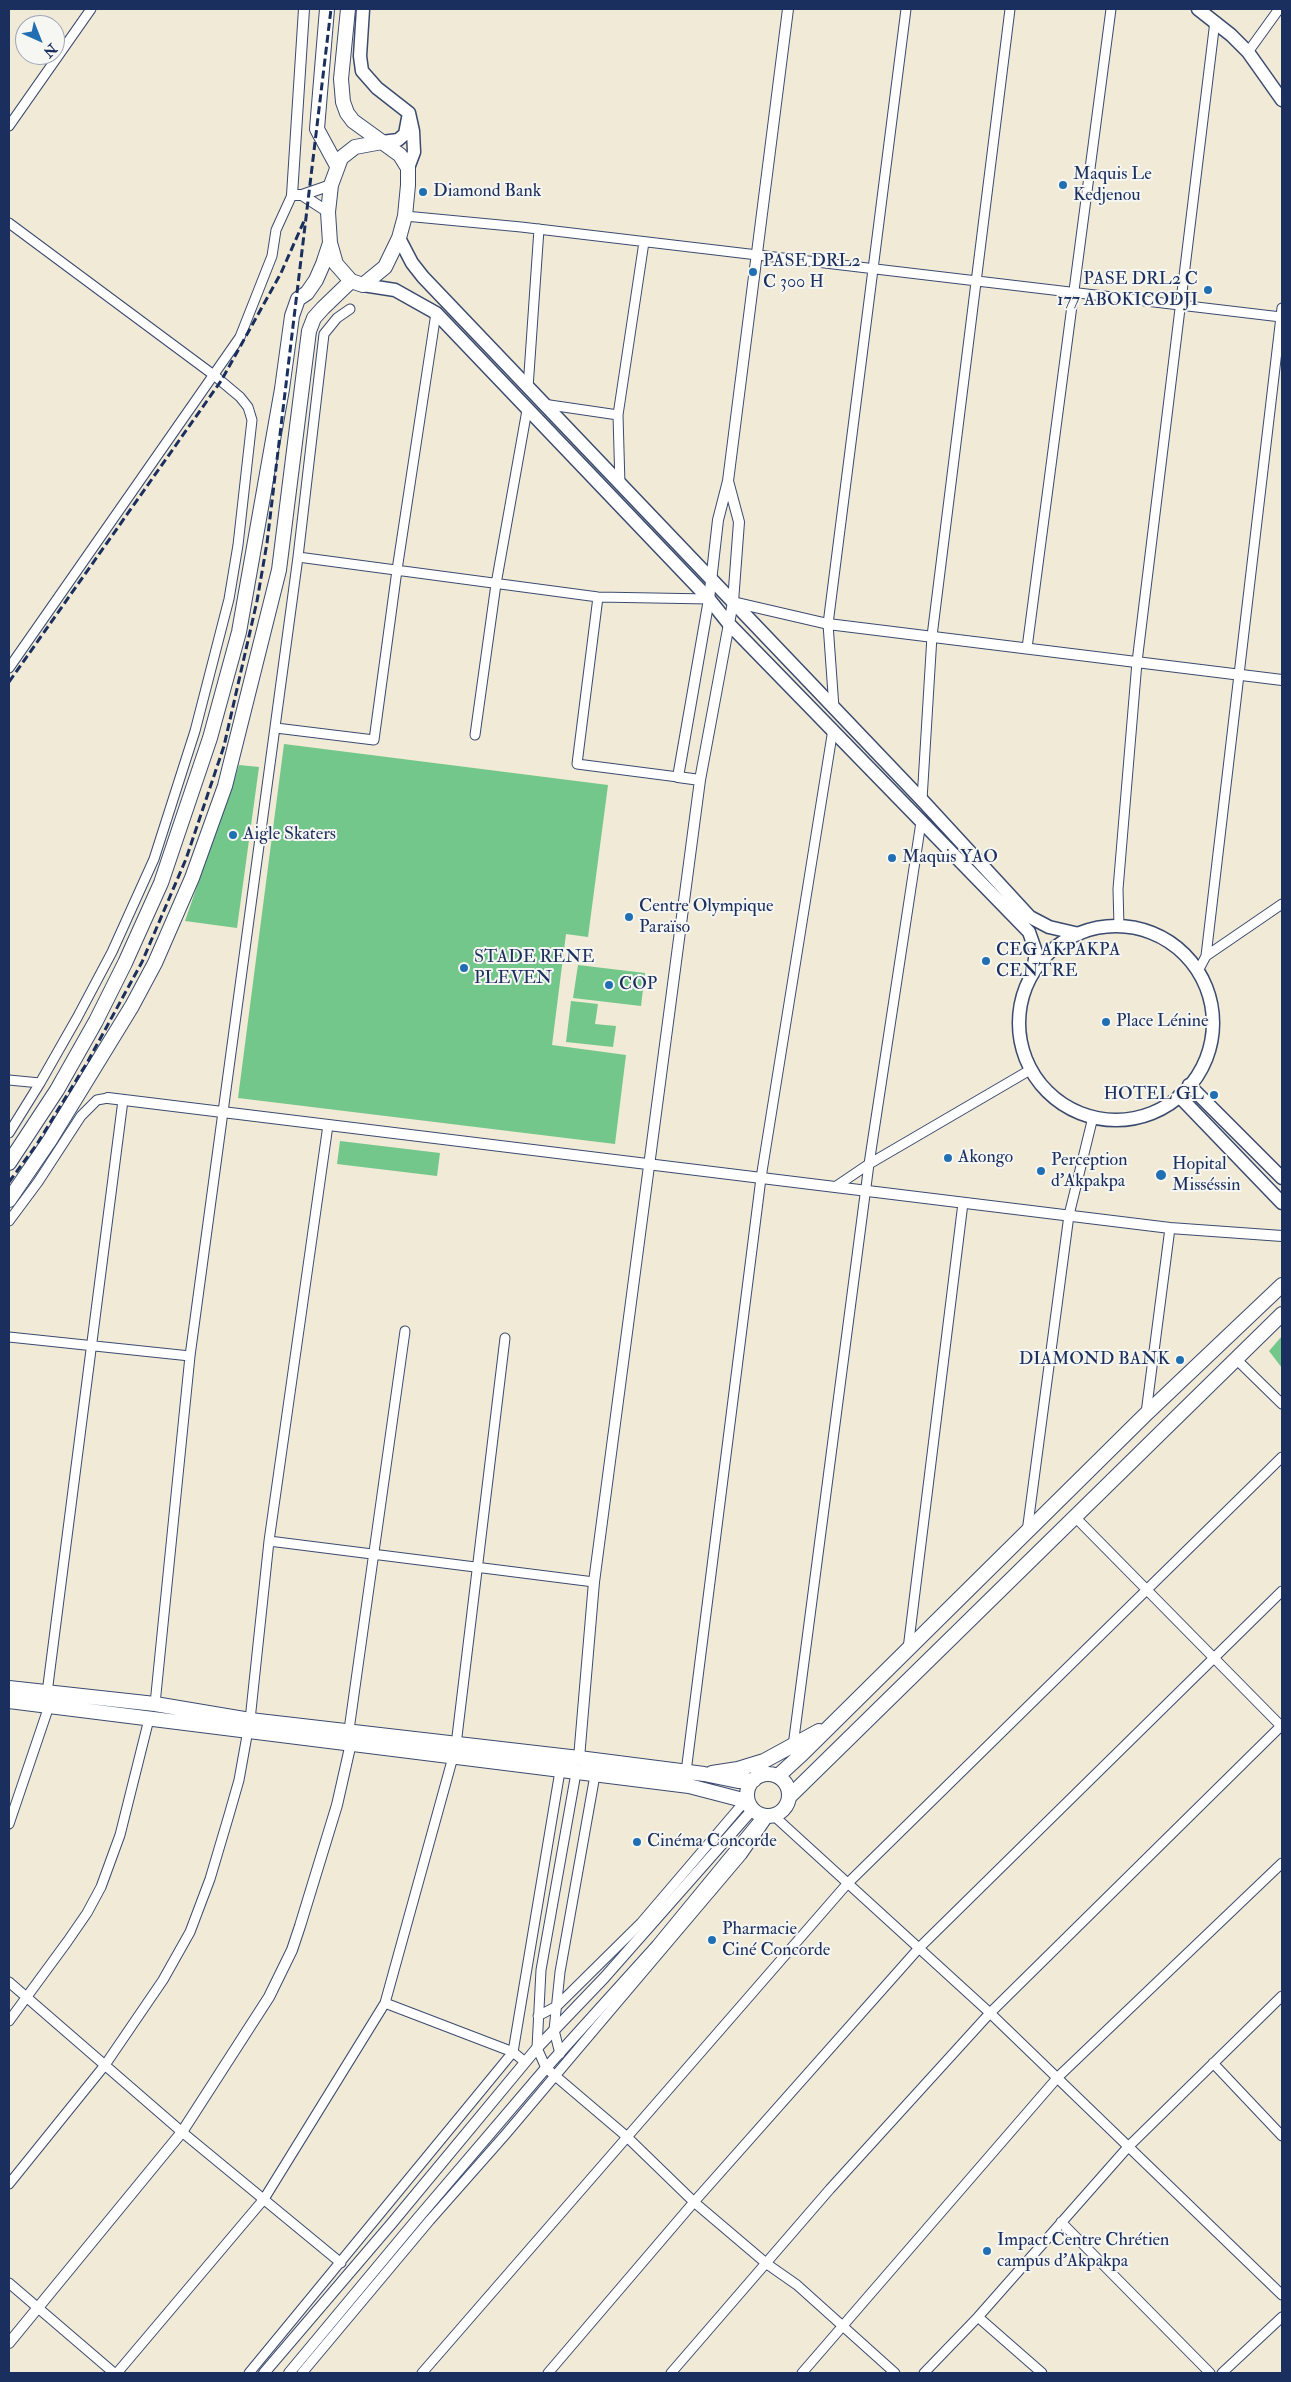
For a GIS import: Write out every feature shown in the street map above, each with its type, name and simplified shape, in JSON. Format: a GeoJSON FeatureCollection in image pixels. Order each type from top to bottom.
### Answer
{"type":"FeatureCollection","features":[{"type":"Feature","properties":{"kind":"main road"},"geometry":{"type":"LineString","coordinates":[[327,9],[317,129],[337,166]]}},
{"type":"Feature","properties":{"kind":"main road"},"geometry":{"type":"LineString","coordinates":[[348,9],[342,102],[353,121],[400,155],[408,168]]}},
{"type":"Feature","properties":{"kind":"main road"},"geometry":{"type":"LineString","coordinates":[[9,1200],[50,1140],[132,1006],[159,955],[192,878],[226,786],[279,570],[309,331],[314,318],[323,308],[357,283],[385,268],[399,238],[405,216],[408,168],[414,152],[413,131],[409,113],[377,88],[362,71],[360,56],[363,9]]}},
{"type":"Feature","properties":{"kind":"main road"},"geometry":{"type":"LineString","coordinates":[[1198,9],[1248,52],[1282,100]]}},
{"type":"Feature","properties":{"kind":"main road"},"geometry":{"type":"LineString","coordinates":[[409,113],[405,134],[398,140],[355,147],[340,158],[331,185],[328,212],[330,243],[336,264],[357,283],[395,290],[436,313],[709,599],[729,624],[1030,932],[1036,952],[1033,972]]}},
{"type":"Feature","properties":{"kind":"main road"},"geometry":{"type":"LineString","coordinates":[[399,238],[409,258],[423,277],[542,404],[922,800],[1030,917],[1048,927],[1079,934]]}},
{"type":"Feature","properties":{"kind":"main road"},"geometry":{"type":"LineString","coordinates":[[9,1163],[57,1090],[96,1021],[125,964],[161,883],[210,738],[239,632],[282,389],[292,316],[298,300],[307,293],[316,280],[330,243]]}},
{"type":"Feature","properties":{"kind":"main road"},"geometry":{"type":"LineString","coordinates":[[1119,926],[1142,930],[1164,939],[1183,953],[1198,971],[1210,998],[1212,1028],[1206,1058],[1190,1085],[1179,1096],[1157,1110],[1139,1117],[1111,1120],[1093,1117],[1068,1108],[1056,1100],[1037,1081],[1030,1070],[1020,1042],[1018,1022],[1023,993],[1033,972],[1054,948],[1079,934],[1096,928],[1119,926]]}},
{"type":"Feature","properties":{"kind":"main road"},"geometry":{"type":"LineString","coordinates":[[1190,1085],[1282,1178]]}},
{"type":"Feature","properties":{"kind":"main road"},"geometry":{"type":"LineString","coordinates":[[1179,1096],[1282,1203]]}},
{"type":"Feature","properties":{"kind":"main road"},"geometry":{"type":"LineString","coordinates":[[778,1776],[1146,1414],[1282,1285]]}},
{"type":"Feature","properties":{"kind":"main road"},"geometry":{"type":"LineString","coordinates":[[9,1688],[48,1700],[149,1720],[249,1725],[454,1751],[560,1771],[694,1787],[759,1811],[784,1809],[789,1797],[1282,1314]]}},
{"type":"Feature","properties":{"kind":"main road"},"geometry":{"type":"LineString","coordinates":[[9,1701],[48,1700],[155,1704],[249,1725]]}},
{"type":"Feature","properties":{"kind":"main road"},"geometry":{"type":"LineString","coordinates":[[704,1774],[753,1765],[793,1746],[830,1724],[849,1708]]}},
{"type":"Feature","properties":{"kind":"main road"},"geometry":{"type":"LineString","coordinates":[[454,1751],[579,1758],[704,1774],[738,1782],[754,1780],[765,1774],[778,1776],[788,1785],[789,1797]]}},
{"type":"Feature","properties":{"kind":"main road"},"geometry":{"type":"LineString","coordinates":[[754,1780],[747,1793],[759,1811]]}},
{"type":"Feature","properties":{"kind":"street"},"geometry":{"type":"LineString","coordinates":[[9,126],[91,9]]}},
{"type":"Feature","properties":{"kind":"street"},"geometry":{"type":"LineString","coordinates":[[9,668],[215,376],[240,337],[272,256],[276,230],[292,195],[304,9]]}},
{"type":"Feature","properties":{"kind":"street"},"geometry":{"type":"LineString","coordinates":[[678,777],[712,581],[718,520],[728,482],[788,9]]}},
{"type":"Feature","properties":{"kind":"street"},"geometry":{"type":"LineString","coordinates":[[834,709],[828,624],[906,9]]}},
{"type":"Feature","properties":{"kind":"street"},"geometry":{"type":"LineString","coordinates":[[922,800],[932,636],[1010,9]]}},
{"type":"Feature","properties":{"kind":"street"},"geometry":{"type":"LineString","coordinates":[[1027,648],[1111,9]]}},
{"type":"Feature","properties":{"kind":"street"},"geometry":{"type":"LineString","coordinates":[[1248,52],[1279,9]]}},
{"type":"Feature","properties":{"kind":"street"},"geometry":{"type":"LineString","coordinates":[[1119,926],[1118,890],[1136,662],[1215,22]]}},
{"type":"Feature","properties":{"kind":"street"},"geometry":{"type":"LineString","coordinates":[[292,195],[302,195],[331,185]]}},
{"type":"Feature","properties":{"kind":"street"},"geometry":{"type":"LineString","coordinates":[[302,195],[328,212]]}},
{"type":"Feature","properties":{"kind":"street"},"geometry":{"type":"LineString","coordinates":[[405,216],[539,229],[1180,306],[1282,313],[1206,956],[1198,971]]}},
{"type":"Feature","properties":{"kind":"street"},"geometry":{"type":"LineString","coordinates":[[9,223],[215,376],[240,397],[248,407],[252,420],[238,545],[229,599],[195,731],[154,859],[112,952],[40,1083],[9,1133]]}},
{"type":"Feature","properties":{"kind":"street"},"geometry":{"type":"LineString","coordinates":[[528,388],[539,229]]}},
{"type":"Feature","properties":{"kind":"street"},"geometry":{"type":"LineString","coordinates":[[620,485],[618,415],[644,242]]}},
{"type":"Feature","properties":{"kind":"street"},"geometry":{"type":"LineString","coordinates":[[155,1704],[190,1356],[225,1112],[276,728],[324,334],[337,318],[350,308]]}},
{"type":"Feature","properties":{"kind":"street"},"geometry":{"type":"LineString","coordinates":[[276,728],[374,740],[397,570],[436,313]]}},
{"type":"Feature","properties":{"kind":"street"},"geometry":{"type":"LineString","coordinates":[[542,404],[618,415]]}},
{"type":"Feature","properties":{"kind":"street"},"geometry":{"type":"LineString","coordinates":[[476,735],[496,584],[527,410]]}},
{"type":"Feature","properties":{"kind":"street"},"geometry":{"type":"LineString","coordinates":[[579,1758],[594,1582],[700,780],[733,602],[739,522],[728,482]]}},
{"type":"Feature","properties":{"kind":"street"},"geometry":{"type":"LineString","coordinates":[[298,557],[598,597],[709,599]]}},
{"type":"Feature","properties":{"kind":"street"},"geometry":{"type":"LineString","coordinates":[[598,597],[577,764],[700,780]]}},
{"type":"Feature","properties":{"kind":"street"},"geometry":{"type":"LineString","coordinates":[[733,602],[828,624],[1282,680]]}},
{"type":"Feature","properties":{"kind":"street"},"geometry":{"type":"LineString","coordinates":[[686,1772],[761,1178],[833,729]]}},
{"type":"Feature","properties":{"kind":"street"},"geometry":{"type":"LineString","coordinates":[[793,1746],[865,1191],[921,822]]}},
{"type":"Feature","properties":{"kind":"street"},"geometry":{"type":"LineString","coordinates":[[1206,956],[1282,904]]}},
{"type":"Feature","properties":{"kind":"street"},"geometry":{"type":"LineString","coordinates":[[835,1187],[869,1164],[1030,1070]]}},
{"type":"Feature","properties":{"kind":"street"},"geometry":{"type":"LineString","coordinates":[[9,1080],[40,1083]]}},
{"type":"Feature","properties":{"kind":"street"},"geometry":{"type":"LineString","coordinates":[[9,1221],[38,1182],[80,1116],[98,1100],[108,1098],[1170,1228],[1282,1236]]}},
{"type":"Feature","properties":{"kind":"street"},"geometry":{"type":"LineString","coordinates":[[9,1824],[48,1700],[124,1100]]}},
{"type":"Feature","properties":{"kind":"street"},"geometry":{"type":"LineString","coordinates":[[1027,1533],[1068,1215],[1093,1117]]}},
{"type":"Feature","properties":{"kind":"street"},"geometry":{"type":"LineString","coordinates":[[9,2184],[105,2065],[163,1980],[190,1932],[210,1879],[239,1780],[249,1725],[269,1541],[328,1125]]}},
{"type":"Feature","properties":{"kind":"street"},"geometry":{"type":"LineString","coordinates":[[908,1650],[963,1203]]}},
{"type":"Feature","properties":{"kind":"street"},"geometry":{"type":"LineString","coordinates":[[1146,1414],[1170,1228]]}},
{"type":"Feature","properties":{"kind":"street"},"geometry":{"type":"LineString","coordinates":[[9,2343],[182,2132],[269,1997],[292,1950],[337,1805],[350,1737],[405,1331]]}},
{"type":"Feature","properties":{"kind":"street"},"geometry":{"type":"LineString","coordinates":[[9,1337],[190,1356]]}},
{"type":"Feature","properties":{"kind":"street"},"geometry":{"type":"LineString","coordinates":[[9,2283],[115,2373],[264,2198],[385,2003],[454,1751],[505,1338]]}},
{"type":"Feature","properties":{"kind":"street"},"geometry":{"type":"LineString","coordinates":[[1235,1358],[1282,1404]]}},
{"type":"Feature","properties":{"kind":"street"},"geometry":{"type":"LineString","coordinates":[[422,2373],[847,1884],[1282,1457]]}},
{"type":"Feature","properties":{"kind":"street"},"geometry":{"type":"LineString","coordinates":[[671,2373],[830,2190],[990,2013],[1282,1726],[1074,1516]]}},
{"type":"Feature","properties":{"kind":"street"},"geometry":{"type":"LineString","coordinates":[[269,1541],[594,1582]]}},
{"type":"Feature","properties":{"kind":"street"},"geometry":{"type":"LineString","coordinates":[[548,2373],[694,2202],[919,1948],[1282,1590]]}},
{"type":"Feature","properties":{"kind":"street"},"geometry":{"type":"LineString","coordinates":[[9,2021],[28,1998],[86,1913],[110,1867],[149,1720]]}},
{"type":"Feature","properties":{"kind":"street"},"geometry":{"type":"LineString","coordinates":[[249,2373],[513,2052],[560,1771]]}},
{"type":"Feature","properties":{"kind":"street"},"geometry":{"type":"LineString","coordinates":[[576,1773],[541,1970],[537,2048],[546,2068],[626,2136],[694,2202],[767,2264],[797,2285],[844,2325],[894,2373]]}},
{"type":"Feature","properties":{"kind":"street"},"geometry":{"type":"LineString","coordinates":[[560,2054],[554,2030],[560,1972],[594,1775]]}},
{"type":"Feature","properties":{"kind":"street"},"geometry":{"type":"LineString","coordinates":[[759,1811],[847,1884],[990,2013],[1282,2295]]}},
{"type":"Feature","properties":{"kind":"street"},"geometry":{"type":"LineString","coordinates":[[538,2016],[557,2006],[759,1811]]}},
{"type":"Feature","properties":{"kind":"street"},"geometry":{"type":"LineString","coordinates":[[264,2373],[392,2223],[537,2048],[759,1811]]}},
{"type":"Feature","properties":{"kind":"street"},"geometry":{"type":"LineString","coordinates":[[289,2373],[546,2068],[657,1945],[759,1811]]}},
{"type":"Feature","properties":{"kind":"street"},"geometry":{"type":"LineString","coordinates":[[302,2373],[742,1856],[759,1811]]}},
{"type":"Feature","properties":{"kind":"street"},"geometry":{"type":"LineString","coordinates":[[802,2373],[1058,2077],[1282,1863]]}},
{"type":"Feature","properties":{"kind":"street"},"geometry":{"type":"LineString","coordinates":[[9,1982],[182,2132],[341,2263]]}},
{"type":"Feature","properties":{"kind":"street"},"geometry":{"type":"LineString","coordinates":[[924,2373],[978,2317],[1128,2147],[1282,1996]]}},
{"type":"Feature","properties":{"kind":"street"},"geometry":{"type":"LineString","coordinates":[[385,2003],[513,2052],[525,2062]]}},
{"type":"Feature","properties":{"kind":"street"},"geometry":{"type":"LineString","coordinates":[[1213,2063],[1282,2136]]}},
{"type":"Feature","properties":{"kind":"street"},"geometry":{"type":"LineString","coordinates":[[1061,2222],[1210,2373]]}},
{"type":"Feature","properties":{"kind":"street"},"geometry":{"type":"LineString","coordinates":[[1222,2373],[1282,2316]]}},
{"type":"Feature","properties":{"kind":"street"},"geometry":{"type":"LineString","coordinates":[[978,2317],[1042,2373]]}},
{"type":"Feature","properties":{"kind":"green space"},"geometry":{"type":"Polygon","coordinates":[[[284,744],[608,785],[588,937],[566,934],[552,1045],[626,1055],[615,1144],[238,1098],[284,744]]]}},
{"type":"Feature","properties":{"kind":"green space","name":"Aigle Skaters"},"geometry":{"type":"Polygon","coordinates":[[[239,765],[259,767],[237,928],[185,921],[239,765]]]}},
{"type":"Feature","properties":{"kind":"green space","name":"COP"},"geometry":{"type":"Polygon","coordinates":[[[578,965],[645,973],[641,1006],[573,998],[578,965]]]}},
{"type":"Feature","properties":{"kind":"green space"},"geometry":{"type":"Polygon","coordinates":[[[571,1001],[598,1004],[595,1024],[616,1026],[613,1047],[566,1042],[571,1001]]]}},
{"type":"Feature","properties":{"kind":"green space"},"geometry":{"type":"Polygon","coordinates":[[[340,1141],[440,1153],[437,1176],[337,1164],[340,1141]]]}},
{"type":"Feature","properties":{"kind":"green space"},"geometry":{"type":"Polygon","coordinates":[[[1282,1336],[1282,1368],[1269,1351],[1282,1336]]]}},
{"type":"Feature","properties":{"kind":"railway"},"geometry":{"type":"LineString","coordinates":[[9,1182],[37,1144],[88,1061],[142,962],[186,859],[224,746],[257,601],[267,543],[331,9]]}},
{"type":"Feature","properties":{"kind":"railway"},"geometry":{"type":"LineString","coordinates":[[9,682],[221,381],[281,273],[304,221]]}},
{"type":"Feature","properties":{"kind":"place","name":"Maquis Le Kedjenou"},"geometry":{"type":"Point","coordinates":[1063,185]}},
{"type":"Feature","properties":{"kind":"place","name":"Diamond Bank"},"geometry":{"type":"Point","coordinates":[423,192]}},
{"type":"Feature","properties":{"kind":"place","name":"PASE DRL2 C 300 H"},"geometry":{"type":"Point","coordinates":[753,272]}},
{"type":"Feature","properties":{"kind":"place","name":"PASE DRL2 C 177 ABOKICODJI"},"geometry":{"type":"Point","coordinates":[1208,290]}},
{"type":"Feature","properties":{"kind":"place","name":"Aigle Skaters"},"geometry":{"type":"Point","coordinates":[233,835]}},
{"type":"Feature","properties":{"kind":"place","name":"Maquis YAO"},"geometry":{"type":"Point","coordinates":[892,858]}},
{"type":"Feature","properties":{"kind":"place","name":"Centre Olympique Paraïso"},"geometry":{"type":"Point","coordinates":[629,917]}},
{"type":"Feature","properties":{"kind":"place","name":"CEG AKPAKPA CENTRE"},"geometry":{"type":"Point","coordinates":[986,961]}},
{"type":"Feature","properties":{"kind":"place","name":"STADE RENE PLEVEN"},"geometry":{"type":"Point","coordinates":[464,968]}},
{"type":"Feature","properties":{"kind":"place","name":"COP"},"geometry":{"type":"Point","coordinates":[609,985]}},
{"type":"Feature","properties":{"kind":"place","name":"Place Lénine"},"geometry":{"type":"Point","coordinates":[1106,1022]}},
{"type":"Feature","properties":{"kind":"place","name":"HOTEL GL"},"geometry":{"type":"Point","coordinates":[1214,1095]}},
{"type":"Feature","properties":{"kind":"place","name":"Akongo"},"geometry":{"type":"Point","coordinates":[948,1158]}},
{"type":"Feature","properties":{"kind":"place","name":"Perception d'Akpakpa"},"geometry":{"type":"Point","coordinates":[1041,1171]}},
{"type":"Feature","properties":{"kind":"place","name":"Hopital Misséssin"},"geometry":{"type":"Point","coordinates":[1161,1175]}},
{"type":"Feature","properties":{"kind":"place","name":"DIAMOND BANK"},"geometry":{"type":"Point","coordinates":[1180,1360]}},
{"type":"Feature","properties":{"kind":"place","name":"Cinéma Concorde"},"geometry":{"type":"Point","coordinates":[637,1842]}},
{"type":"Feature","properties":{"kind":"place","name":"Pharmacie Ciné Concorde"},"geometry":{"type":"Point","coordinates":[712,1940]}},
{"type":"Feature","properties":{"kind":"place","name":"Impact Centre Chrétien campus d'Akpakpa"},"geometry":{"type":"Point","coordinates":[987,2251]}}]}
